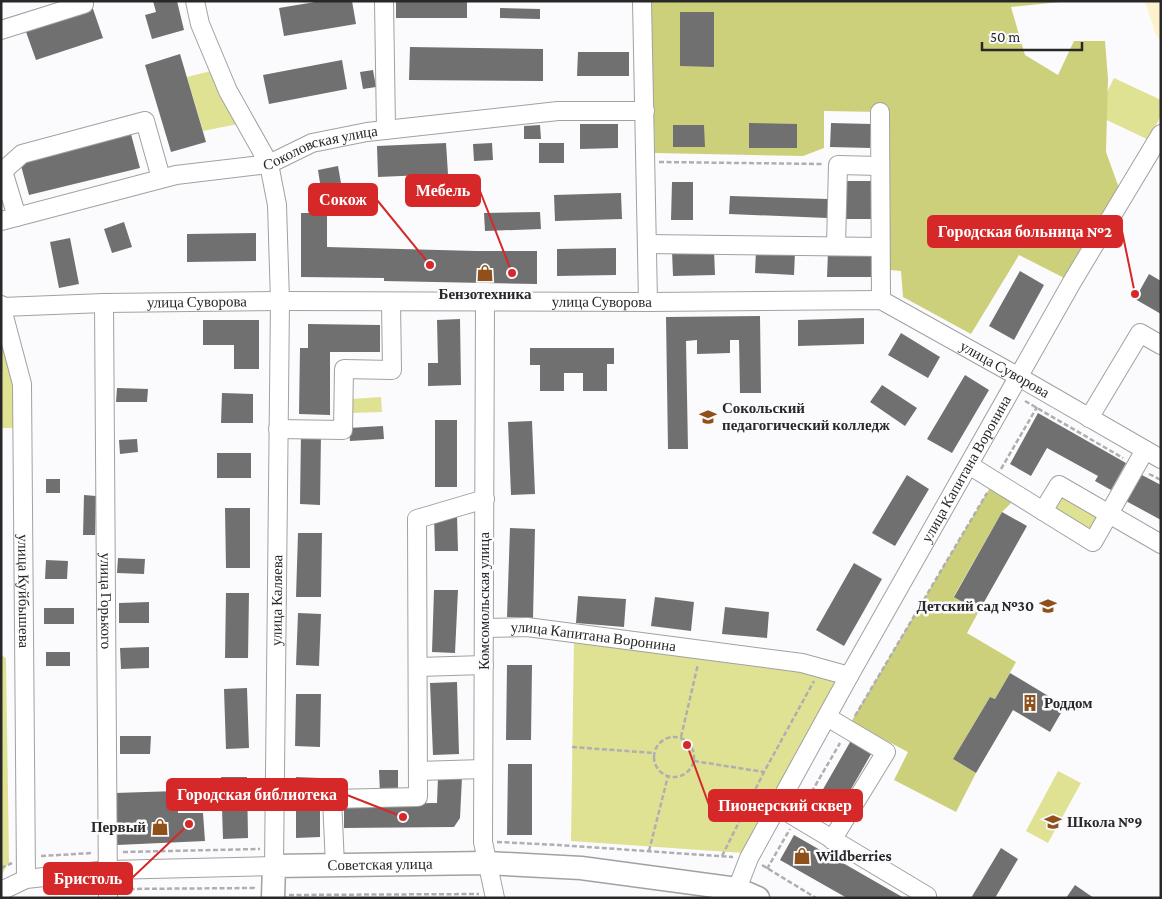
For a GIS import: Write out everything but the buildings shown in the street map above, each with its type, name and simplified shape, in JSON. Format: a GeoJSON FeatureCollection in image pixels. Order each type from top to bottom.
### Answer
{"type":"FeatureCollection","features":[{"type":"Feature","properties":{"kind":"main road","name":"Советская улица"},"geometry":{"type":"LineString","coordinates":[[274,866],[335,865],[485,852],[581,868],[737,889],[758,898]]}},
{"type":"Feature","properties":{"kind":"main road","name":"улица Каляева"},"geometry":{"type":"LineString","coordinates":[[273,898],[274,866]]}},
{"type":"Feature","properties":{"kind":"street","name":"улица Каляева"},"geometry":{"type":"LineString","coordinates":[[195,1],[200,24],[228,91],[269,164],[277,205],[280,301],[274,866]]}},
{"type":"Feature","properties":{"kind":"street"},"geometry":{"type":"LineString","coordinates":[[384,1],[386,130]]}},
{"type":"Feature","properties":{"kind":"street"},"geometry":{"type":"LineString","coordinates":[[642,1],[648,302]]}},
{"type":"Feature","properties":{"kind":"street"},"geometry":{"type":"LineString","coordinates":[[1,30],[84,4]]}},
{"type":"Feature","properties":{"kind":"street","name":"Соколовская улица"},"geometry":{"type":"LineString","coordinates":[[9,219],[161,178],[269,164],[312,143],[367,132],[558,111],[645,111]]}},
{"type":"Feature","properties":{"kind":"street"},"geometry":{"type":"LineString","coordinates":[[880,112],[880,300]]}},
{"type":"Feature","properties":{"kind":"street"},"geometry":{"type":"LineString","coordinates":[[9,219],[3,172],[22,154],[145,121],[161,178]]}},
{"type":"Feature","properties":{"kind":"street","name":"улица Капитана Воронина"},"geometry":{"type":"LineString","coordinates":[[737,889],[749,858],[848,676],[1072,282],[1161,134]]}},
{"type":"Feature","properties":{"kind":"street"},"geometry":{"type":"LineString","coordinates":[[836,246],[838,164],[880,166]]}},
{"type":"Feature","properties":{"kind":"street"},"geometry":{"type":"LineString","coordinates":[[647,244],[880,247]]}},
{"type":"Feature","properties":{"kind":"street","name":"улица Суворова"},"geometry":{"type":"LineString","coordinates":[[2,306],[280,301],[648,302],[880,300],[1161,459]]}},
{"type":"Feature","properties":{"kind":"street"},"geometry":{"type":"LineString","coordinates":[[278,429],[343,430],[344,369],[392,370],[391,302]]}},
{"type":"Feature","properties":{"kind":"street","name":"Комсомольская улица"},"geometry":{"type":"LineString","coordinates":[[485,302],[483,769],[485,852],[495,897]]}},
{"type":"Feature","properties":{"kind":"street","name":"улица Горького"},"geometry":{"type":"LineString","coordinates":[[104,303],[108,870],[111,894]]}},
{"type":"Feature","properties":{"kind":"street","name":"улица Куйбышева"},"geometry":{"type":"LineString","coordinates":[[2,306],[22,384],[26,879]]}},
{"type":"Feature","properties":{"kind":"street"},"geometry":{"type":"LineString","coordinates":[[1089,418],[1140,333],[1161,345]]}},
{"type":"Feature","properties":{"kind":"street"},"geometry":{"type":"LineString","coordinates":[[969,465],[1093,542],[1145,450]]}},
{"type":"Feature","properties":{"kind":"street"},"geometry":{"type":"LineString","coordinates":[[1043,511],[1059,484],[1161,544]]}},
{"type":"Feature","properties":{"kind":"street"},"geometry":{"type":"LineString","coordinates":[[335,865],[332,799],[418,797],[417,519],[484,499]]}},
{"type":"Feature","properties":{"kind":"street","name":"улица Капитана Воронина"},"geometry":{"type":"LineString","coordinates":[[484,628],[527,627],[802,663],[848,676]]}},
{"type":"Feature","properties":{"kind":"street"},"geometry":{"type":"LineString","coordinates":[[418,667],[484,665]]}},
{"type":"Feature","properties":{"kind":"street"},"geometry":{"type":"LineString","coordinates":[[827,717],[886,752],[832,840]]}},
{"type":"Feature","properties":{"kind":"street"},"geometry":{"type":"LineString","coordinates":[[418,771],[483,769]]}},
{"type":"Feature","properties":{"kind":"street"},"geometry":{"type":"LineString","coordinates":[[778,806],[927,896]]}},
{"type":"Feature","properties":{"kind":"street","name":"Советская улица"},"geometry":{"type":"LineString","coordinates":[[1,891],[26,879],[108,870],[274,866]]}},
{"type":"Feature","properties":{"kind":"path"},"geometry":{"type":"LineString","coordinates":[[646,162],[838,164]]}},
{"type":"Feature","properties":{"kind":"path"},"geometry":{"type":"LineString","coordinates":[[1025,401],[1128,461]]}},
{"type":"Feature","properties":{"kind":"path"},"geometry":{"type":"LineString","coordinates":[[851,722],[1037,407]]}},
{"type":"Feature","properties":{"kind":"path"},"geometry":{"type":"LineString","coordinates":[[1144,471],[1161,480]]}},
{"type":"Feature","properties":{"kind":"path"},"geometry":{"type":"LineString","coordinates":[[681,738],[702,650]]}},
{"type":"Feature","properties":{"kind":"path"},"geometry":{"type":"LineString","coordinates":[[722,856],[764,772],[821,668]]}},
{"type":"Feature","properties":{"kind":"path"},"geometry":{"type":"LineString","coordinates":[[666,738],[681,738],[692,747],[694,761],[686,773],[677,777],[668,776],[657,767],[654,753],[658,744],[666,738]]}},
{"type":"Feature","properties":{"kind":"path"},"geometry":{"type":"LineString","coordinates":[[802,808],[842,739]]}},
{"type":"Feature","properties":{"kind":"path"},"geometry":{"type":"LineString","coordinates":[[572,746],[654,753]]}},
{"type":"Feature","properties":{"kind":"path"},"geometry":{"type":"LineString","coordinates":[[694,761],[764,772]]}},
{"type":"Feature","properties":{"kind":"path"},"geometry":{"type":"LineString","coordinates":[[649,851],[668,776]]}},
{"type":"Feature","properties":{"kind":"path"},"geometry":{"type":"LineString","coordinates":[[768,869],[792,826]]}},
{"type":"Feature","properties":{"kind":"path"},"geometry":{"type":"LineString","coordinates":[[1,868],[26,857],[262,849],[262,843]]}},
{"type":"Feature","properties":{"kind":"path"},"geometry":{"type":"LineString","coordinates":[[485,852],[558,845],[749,858],[816,898]]}},
{"type":"Feature","properties":{"kind":"path"},"geometry":{"type":"LineString","coordinates":[[111,894],[254,888],[254,898]]}},
{"type":"Feature","properties":{"kind":"path"},"geometry":{"type":"LineString","coordinates":[[287,898],[287,895],[467,894],[486,894],[495,897]]}},
{"type":"Feature","properties":{"kind":"green space"},"geometry":{"type":"Polygon","coordinates":[[[650,1],[1070,1],[1011,7],[1025,55],[1058,75],[1074,41],[1105,41],[1108,79],[1106,152],[1123,199],[1072,282],[1019,255],[971,334],[903,297],[901,271],[880,269],[880,112],[824,111],[824,148],[803,156],[655,153],[650,1]]]}},
{"type":"Feature","properties":{"kind":"green space"},"geometry":{"type":"Polygon","coordinates":[[[211,71],[238,124],[203,131],[187,77],[211,71]]]}},
{"type":"Feature","properties":{"kind":"green space"},"geometry":{"type":"Polygon","coordinates":[[[1114,78],[1161,100],[1161,115],[1149,140],[1096,115],[1114,78]]]}},
{"type":"Feature","properties":{"kind":"green space"},"geometry":{"type":"Polygon","coordinates":[[[1,305],[22,428],[1,428],[1,305]]]}},
{"type":"Feature","properties":{"kind":"green space"},"geometry":{"type":"Polygon","coordinates":[[[381,397],[382,412],[351,413],[351,399],[381,397]]]}},
{"type":"Feature","properties":{"kind":"green space"},"geometry":{"type":"Polygon","coordinates":[[[994,481],[1018,496],[1002,512],[954,596],[979,611],[967,633],[1016,662],[995,699],[990,697],[953,759],[976,773],[956,812],[894,780],[908,752],[851,722],[994,481]]]}},
{"type":"Feature","properties":{"kind":"green space"},"geometry":{"type":"Polygon","coordinates":[[[1059,485],[1110,515],[1093,542],[1043,511],[1059,485]]]}},
{"type":"Feature","properties":{"kind":"green space"},"geometry":{"type":"Polygon","coordinates":[[[574,637],[801,667],[839,680],[743,853],[571,841],[574,637]]]}},
{"type":"Feature","properties":{"kind":"green space"},"geometry":{"type":"Polygon","coordinates":[[[1,655],[6,658],[9,862],[1,876],[1,655]]]}},
{"type":"Feature","properties":{"kind":"green space"},"geometry":{"type":"Polygon","coordinates":[[[1058,771],[1081,783],[1048,843],[1026,831],[1058,771]]]}},
{"type":"Feature","properties":{"kind":"sand"},"geometry":{"type":"Polygon","coordinates":[[[1145,1],[1161,1],[1161,41],[1156,35],[1145,1]]]}},
{"type":"Feature","properties":{"kind":"place","name":"Сокож"},"geometry":{"type":"Point","coordinates":[430,265]}},
{"type":"Feature","properties":{"kind":"place","name":"Бензотехника"},"geometry":{"type":"Point","coordinates":[485,273]}},
{"type":"Feature","properties":{"kind":"place","name":"Мебель"},"geometry":{"type":"Point","coordinates":[512,273]}},
{"type":"Feature","properties":{"kind":"place","name":"Городская больница №2"},"geometry":{"type":"Point","coordinates":[1135,294]}},
{"type":"Feature","properties":{"kind":"place","name":"Сокольский педагогический колледж"},"geometry":{"type":"Point","coordinates":[708,417]}},
{"type":"Feature","properties":{"kind":"place","name":"Детский сад №30"},"geometry":{"type":"Point","coordinates":[1048,606]}},
{"type":"Feature","properties":{"kind":"place","name":"Роддом"},"geometry":{"type":"Point","coordinates":[1030,703]}},
{"type":"Feature","properties":{"kind":"place","name":"Пионерский сквер"},"geometry":{"type":"Point","coordinates":[687,745]}},
{"type":"Feature","properties":{"kind":"place","name":"Городская библиотека"},"geometry":{"type":"Point","coordinates":[403,817]}},
{"type":"Feature","properties":{"kind":"place","name":"Школа №9"},"geometry":{"type":"Point","coordinates":[1053,822]}},
{"type":"Feature","properties":{"kind":"place","name":"Бристоль"},"geometry":{"type":"Point","coordinates":[189,824]}},
{"type":"Feature","properties":{"kind":"place","name":"Первый"},"geometry":{"type":"Point","coordinates":[160,827]}},
{"type":"Feature","properties":{"kind":"place","name":"Wildberries"},"geometry":{"type":"Point","coordinates":[802,856]}}]}
